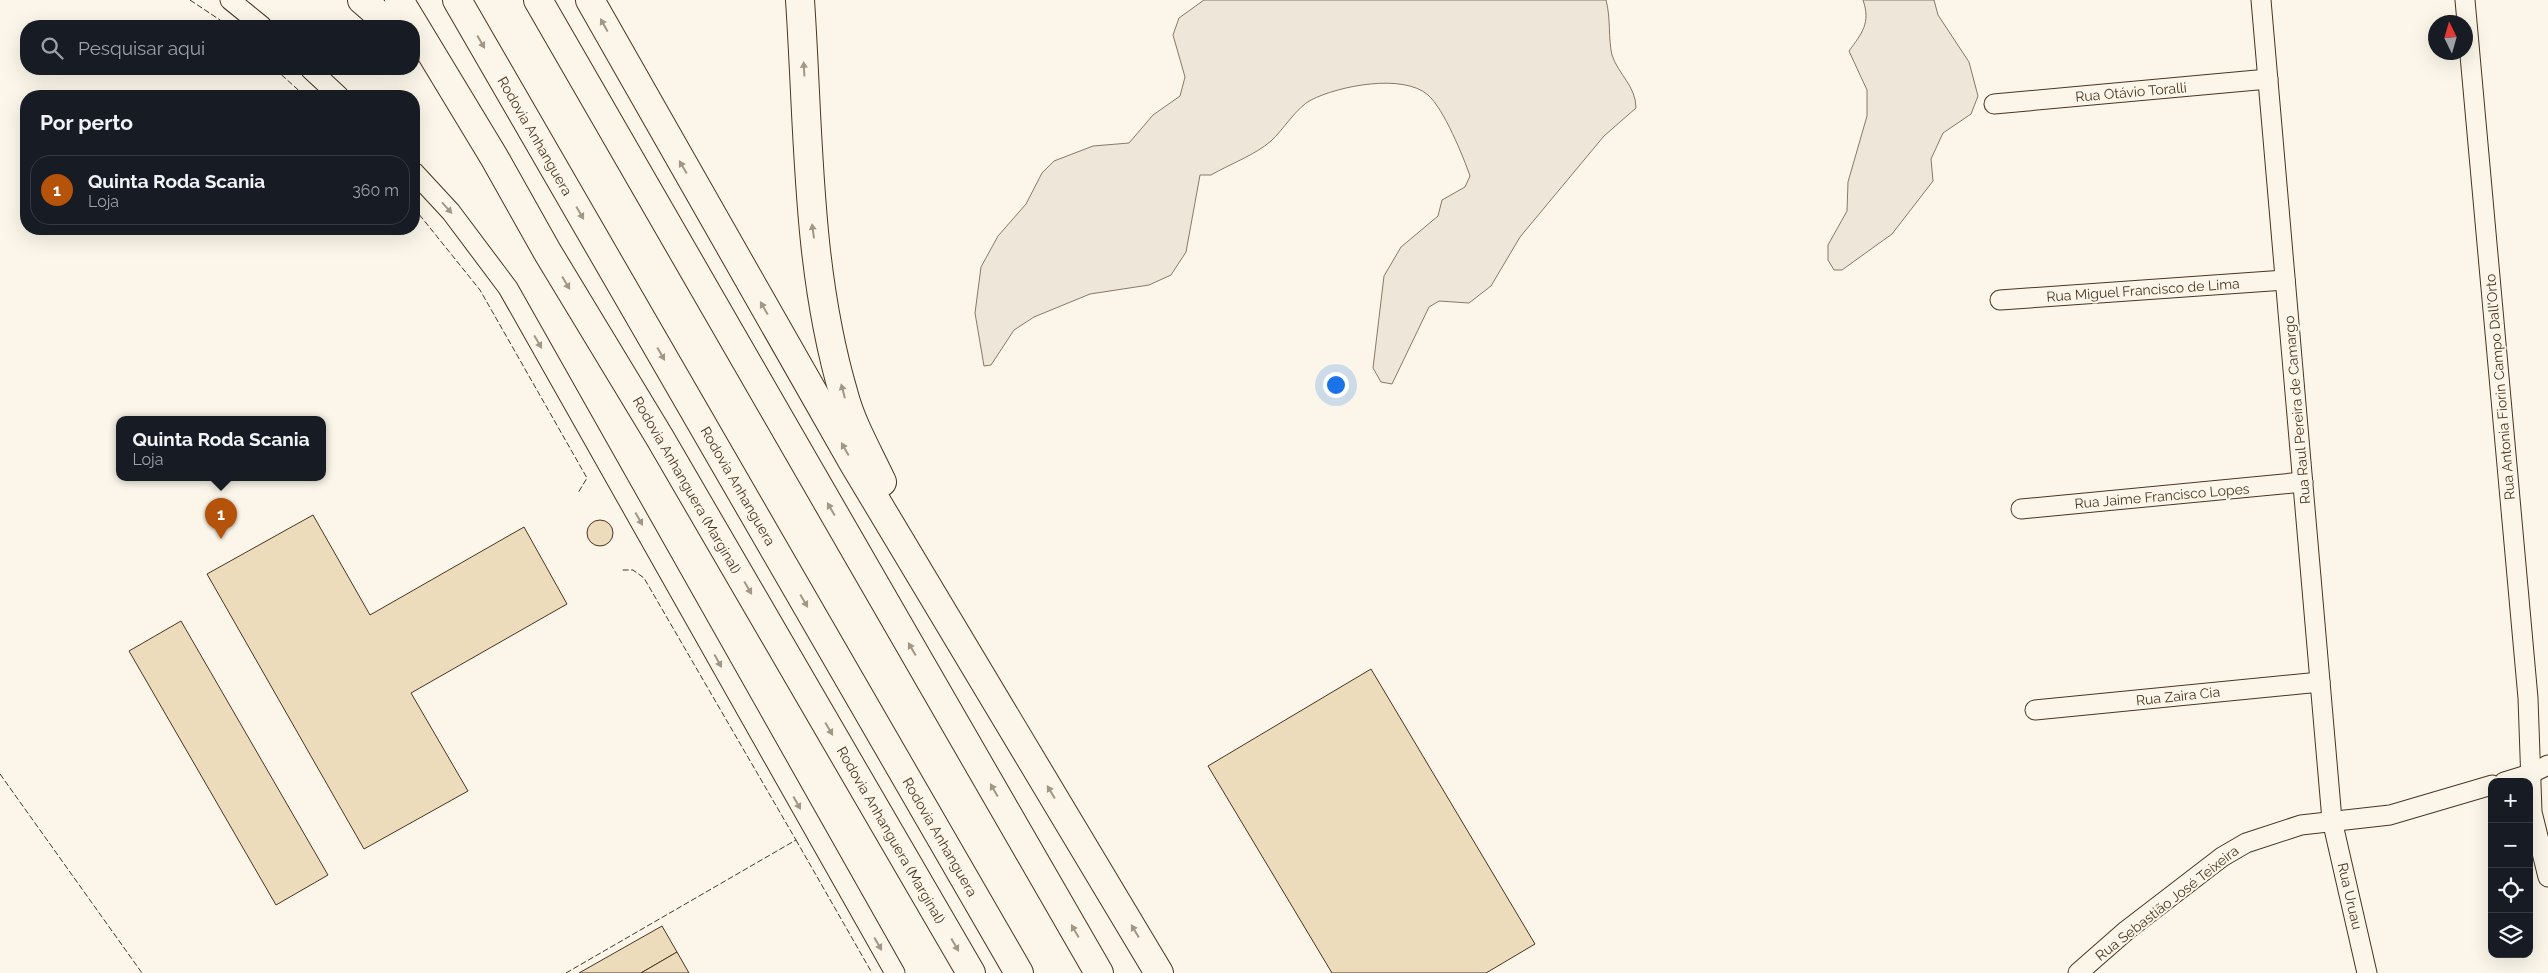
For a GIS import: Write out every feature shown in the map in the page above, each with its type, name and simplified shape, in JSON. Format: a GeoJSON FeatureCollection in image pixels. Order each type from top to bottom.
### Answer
{"type":"FeatureCollection","features":[{"type":"Feature","properties":{"kind":"highway"},"geometry":{"type":"LineString","coordinates":[[362,0],[385,20]]}},
{"type":"Feature","properties":{"kind":"highway","name":"Rodovia Anhanguera (Marginal)"},"geometry":{"type":"LineString","coordinates":[[399,0],[411,20]]}},
{"type":"Feature","properties":{"kind":"highway","name":"Rodovia Anhanguera"},"geometry":{"type":"LineString","coordinates":[[457,0],[1019,973]]}},
{"type":"Feature","properties":{"kind":"highway"},"geometry":{"type":"LineString","coordinates":[[538,0],[1099,973]]}},
{"type":"Feature","properties":{"kind":"highway"},"geometry":{"type":"LineString","coordinates":[[590,0],[849,456],[1159,973]]}},
{"type":"Feature","properties":{"kind":"highway"},"geometry":{"type":"LineString","coordinates":[[800,0],[811,215],[826,328],[844,397],[885,489],[987,686]]}},
{"type":"Feature","properties":{"kind":"highway","name":"Rodovia Anhanguera (Marginal)"},"geometry":{"type":"LineString","coordinates":[[420,35],[494,157],[548,253],[660,438],[971,973]]}},
{"type":"Feature","properties":{"kind":"highway"},"geometry":{"type":"LineString","coordinates":[[420,55],[548,253]]}},
{"type":"Feature","properties":{"kind":"street"},"geometry":{"type":"LineString","coordinates":[[230,0],[255,20]]}},
{"type":"Feature","properties":{"kind":"street","name":"Rua Raul Pereira de Camargo"},"geometry":{"type":"LineString","coordinates":[[2261,0],[2332,820]]}},
{"type":"Feature","properties":{"kind":"street","name":"Rua Antonia Fiorin Campo Dall'Orto"},"geometry":{"type":"LineString","coordinates":[[2465,0],[2528,698],[2532,812],[2548,877]]}},
{"type":"Feature","properties":{"kind":"street"},"geometry":{"type":"LineString","coordinates":[[316,75],[333,90]]}},
{"type":"Feature","properties":{"kind":"street","name":"Rua Otávio Toralli"},"geometry":{"type":"LineString","coordinates":[[1994,104],[2268,79]]}},
{"type":"Feature","properties":{"kind":"street"},"geometry":{"type":"LineString","coordinates":[[420,178],[451,212],[508,288],[895,973]]}},
{"type":"Feature","properties":{"kind":"street","name":"Rua Miguel Francisco de Lima"},"geometry":{"type":"LineString","coordinates":[[2000,300],[2286,280]]}},
{"type":"Feature","properties":{"kind":"street","name":"Rua Jaime Francisco Lopes"},"geometry":{"type":"LineString","coordinates":[[2021,509],[2303,482]]}},
{"type":"Feature","properties":{"kind":"street","name":"Rua Zaira Cia"},"geometry":{"type":"LineString","coordinates":[[2035,710],[2320,682]]}},
{"type":"Feature","properties":{"kind":"street"},"geometry":{"type":"LineString","coordinates":[[2517,778],[2548,765]]}},
{"type":"Feature","properties":{"kind":"street","name":"Rua Sebastião José Teixeira"},"geometry":{"type":"LineString","coordinates":[[2078,973],[2127,930],[2222,857],[2246,843],[2272,833],[2332,820],[2364,819],[2390,815],[2488,786]]}},
{"type":"Feature","properties":{"kind":"street","name":"Rua Uruau"},"geometry":{"type":"LineString","coordinates":[[2332,820],[2367,973]]}},
{"type":"Feature","properties":{"kind":"shaded area"},"geometry":{"type":"Polygon","coordinates":[[[1204,0],[1606,0],[1612,55],[1633,93],[1636,108],[1604,136],[1520,237],[1491,286],[1469,303],[1439,301],[1429,307],[1392,384],[1381,382],[1373,368],[1384,276],[1401,247],[1438,216],[1442,200],[1465,187],[1470,176],[1452,133],[1440,111],[1428,95],[1417,88],[1387,83],[1353,86],[1311,100],[1295,113],[1265,146],[1211,175],[1200,175],[1186,252],[1171,275],[1149,285],[1090,294],[1034,317],[1014,330],[991,365],[984,366],[975,313],[981,267],[998,236],[1026,204],[1042,173],[1054,161],[1093,146],[1129,143],[1153,115],[1180,96],[1185,77],[1173,35],[1179,18],[1204,0]]]}},
{"type":"Feature","properties":{"kind":"shaded area"},"geometry":{"type":"Polygon","coordinates":[[[1863,0],[1934,0],[1938,15],[1969,62],[1978,96],[1971,114],[1943,133],[1931,159],[1933,181],[1892,234],[1842,270],[1834,270],[1828,260],[1828,245],[1847,211],[1848,182],[1867,116],[1867,90],[1849,51],[1861,33],[1866,21],[1863,0]]]}},
{"type":"Feature","properties":{"kind":"building"},"geometry":{"type":"Polygon","coordinates":[[[313,515],[370,615],[524,527],[567,604],[411,693],[468,791],[364,849],[207,574],[313,515]]]}},
{"type":"Feature","properties":{"kind":"building"},"geometry":{"type":"Polygon","coordinates":[[[600,520],[609,524],[613,533],[609,542],[600,546],[591,542],[587,533],[591,524],[600,520]]]}},
{"type":"Feature","properties":{"kind":"building"},"geometry":{"type":"Polygon","coordinates":[[[181,621],[328,875],[276,905],[129,651],[181,621]]]}},
{"type":"Feature","properties":{"kind":"building"},"geometry":{"type":"Polygon","coordinates":[[[1371,669],[1535,944],[1486,973],[1332,973],[1208,766],[1371,669]]]}},
{"type":"Feature","properties":{"kind":"building"},"geometry":{"type":"Polygon","coordinates":[[[662,926],[677,952],[641,973],[579,973],[662,926]]]}},
{"type":"Feature","properties":{"kind":"building"},"geometry":{"type":"Polygon","coordinates":[[[677,952],[689,973],[641,973],[677,952]]]}},
{"type":"Feature","properties":{"kind":"fence"},"geometry":{"type":"LineString","coordinates":[[190,0],[220,20]]}},
{"type":"Feature","properties":{"kind":"fence"},"geometry":{"type":"LineString","coordinates":[[282,75],[298,90]]}},
{"type":"Feature","properties":{"kind":"fence"},"geometry":{"type":"LineString","coordinates":[[420,215],[480,290],[587,478],[578,493]]}},
{"type":"Feature","properties":{"kind":"fence"},"geometry":{"type":"LineString","coordinates":[[566,973],[796,840],[644,578],[633,570],[622,570]]}},
{"type":"Feature","properties":{"kind":"fence"},"geometry":{"type":"LineString","coordinates":[[0,774],[142,973]]}},
{"type":"Feature","properties":{"kind":"fence"},"geometry":{"type":"LineString","coordinates":[[796,840],[872,973]]}},
{"type":"Feature","properties":{"kind":"place","name":"Quinta Roda Scania"},"geometry":{"type":"Point","coordinates":[221,539]}}]}
